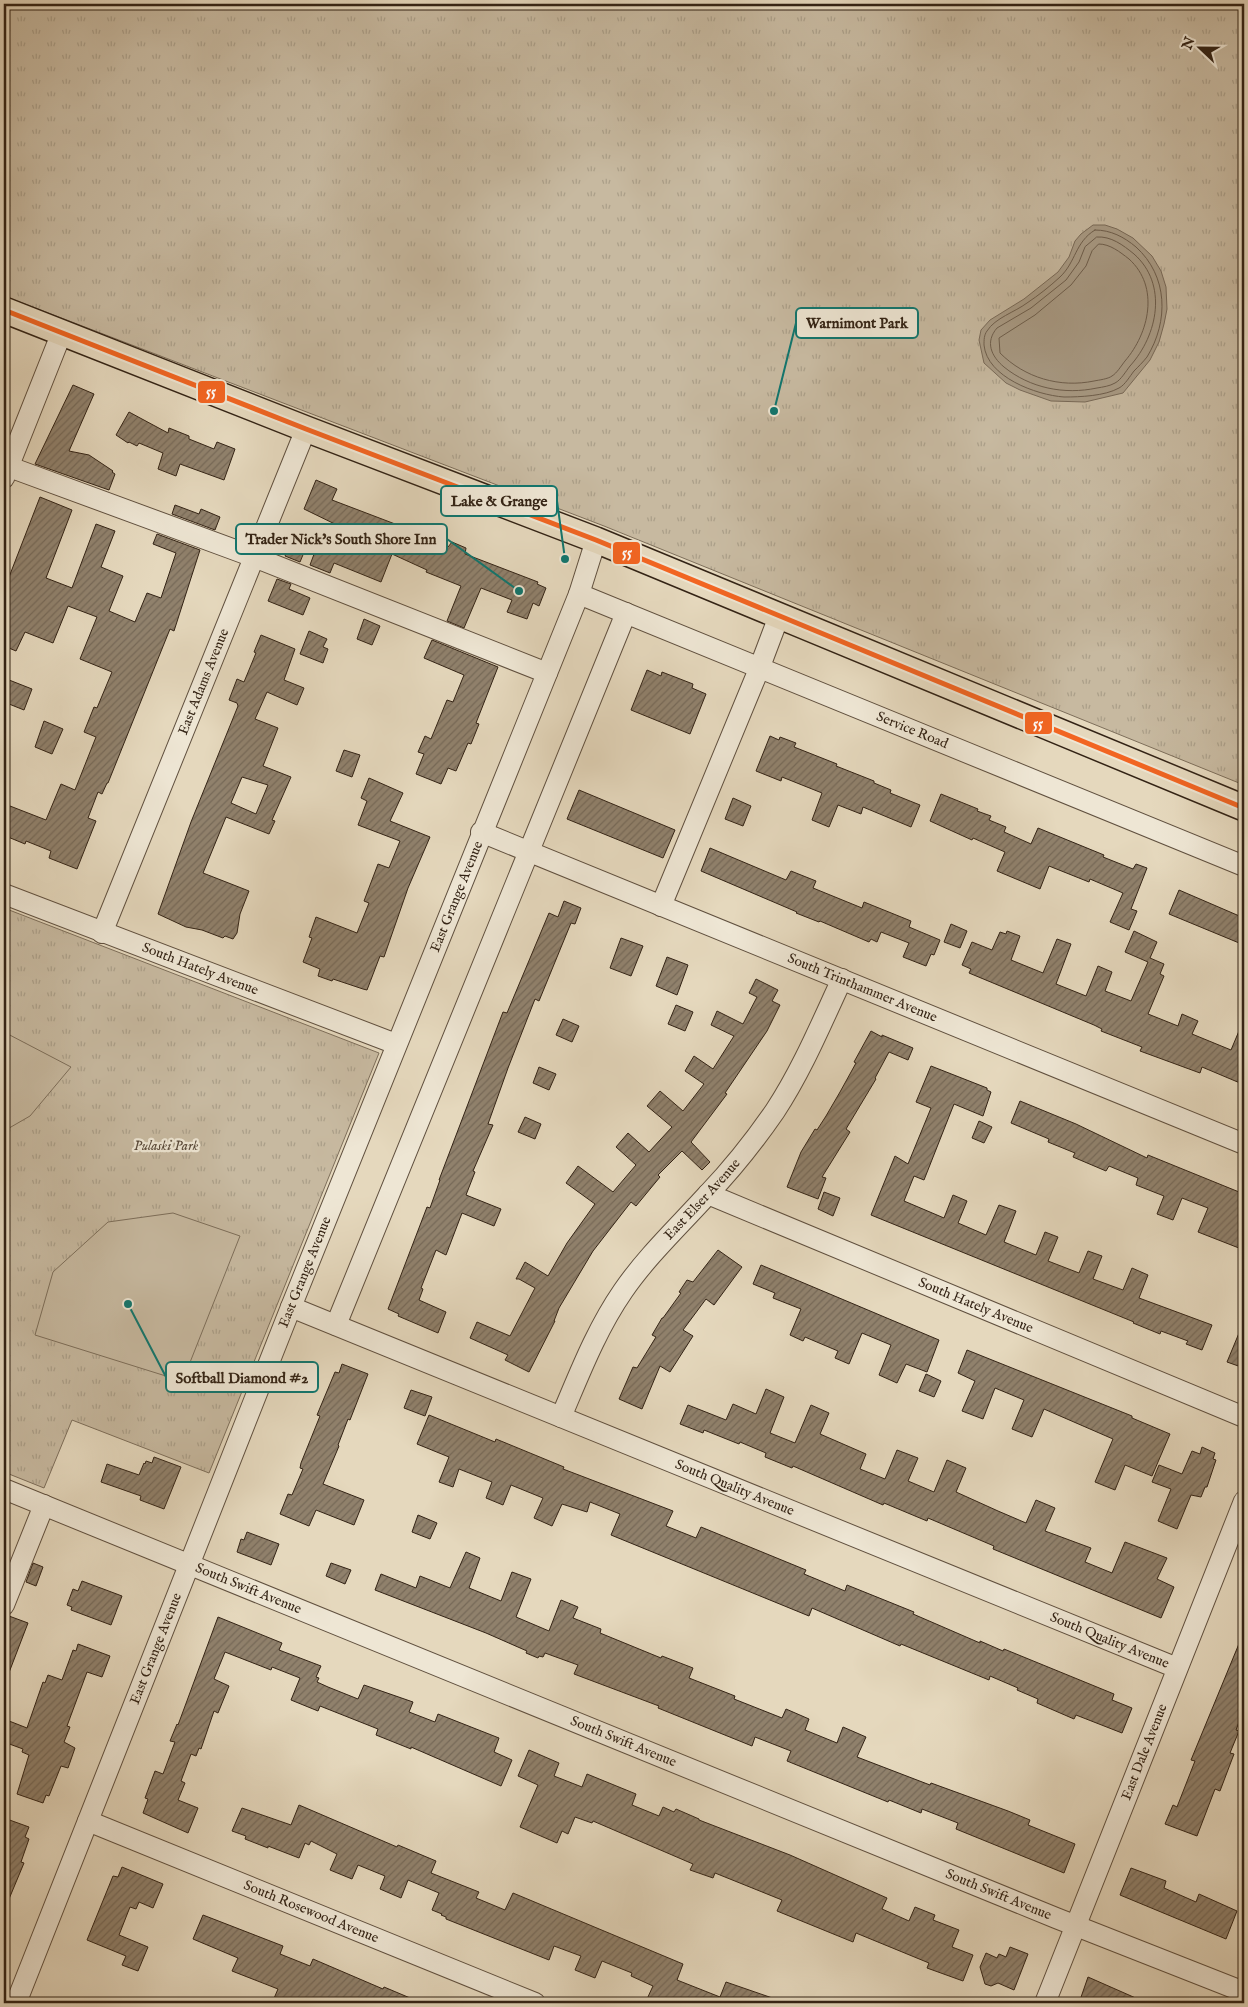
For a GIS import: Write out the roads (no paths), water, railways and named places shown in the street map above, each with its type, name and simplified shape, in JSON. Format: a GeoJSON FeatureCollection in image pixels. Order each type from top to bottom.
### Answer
{"type":"FeatureCollection","features":[{"type":"Feature","properties":{"kind":"main road"},"geometry":{"type":"LineString","coordinates":[[4,310],[306,429],[596,540],[1244,808]]}},
{"type":"Feature","properties":{"kind":"street"},"geometry":{"type":"LineString","coordinates":[[62,332],[5,470],[254,557],[547,672]]}},
{"type":"Feature","properties":{"kind":"street","name":"East Adams Avenue"},"geometry":{"type":"LineString","coordinates":[[102,933],[306,429]]}},
{"type":"Feature","properties":{"kind":"street","name":"East Grange Avenue"},"geometry":{"type":"LineString","coordinates":[[16,2003],[396,1044],[579,594],[596,540]]}},
{"type":"Feature","properties":{"kind":"street","name":"Service Road"},"geometry":{"type":"LineString","coordinates":[[579,594],[1244,866]]}},
{"type":"Feature","properties":{"kind":"street"},"geometry":{"type":"LineString","coordinates":[[336,1325],[626,613]]}},
{"type":"Feature","properties":{"kind":"street"},"geometry":{"type":"LineString","coordinates":[[661,906],[779,616]]}},
{"type":"Feature","properties":{"kind":"street","name":"South Trinthammer Avenue"},"geometry":{"type":"LineString","coordinates":[[481,832],[1244,1144]]}},
{"type":"Feature","properties":{"kind":"street","name":"South Hately Avenue"},"geometry":{"type":"LineString","coordinates":[[4,894],[396,1044]]}},
{"type":"Feature","properties":{"kind":"street","name":"East Elser Avenue"},"geometry":{"type":"LineString","coordinates":[[561,1417],[585,1361],[622,1292],[644,1264],[708,1194],[775,1111],[807,1054],[842,980]]}},
{"type":"Feature","properties":{"kind":"street","name":"South Hately Avenue"},"geometry":{"type":"LineString","coordinates":[[708,1194],[1244,1417]]}},
{"type":"Feature","properties":{"kind":"street","name":"South Quality Avenue"},"geometry":{"type":"LineString","coordinates":[[291,1307],[1177,1668]]}},
{"type":"Feature","properties":{"kind":"street","name":"South Swift Avenue"},"geometry":{"type":"LineString","coordinates":[[4,1489],[1244,1992]]}},
{"type":"Feature","properties":{"kind":"street","name":"East Dale Avenue"},"geometry":{"type":"LineString","coordinates":[[1045,2003],[1244,1501]]}},
{"type":"Feature","properties":{"kind":"street"},"geometry":{"type":"LineString","coordinates":[[4,1605],[44,1505]]}},
{"type":"Feature","properties":{"kind":"street","name":"South Rosewood Avenue"},"geometry":{"type":"LineString","coordinates":[[88,1821],[535,2003]]}},
{"type":"Feature","properties":{"kind":"water"},"geometry":{"type":"Polygon","coordinates":[[[1093,225],[1105,225],[1117,229],[1133,238],[1152,256],[1161,271],[1166,287],[1167,309],[1164,324],[1159,342],[1150,360],[1123,393],[1085,402],[1051,401],[1006,383],[984,363],[979,340],[981,330],[990,320],[1024,299],[1058,272],[1069,257],[1075,241],[1093,225]]]}},
{"type":"Feature","properties":{"kind":"place","name":"Warnimont Park"},"geometry":{"type":"Point","coordinates":[774,411]}},
{"type":"Feature","properties":{"kind":"place","name":"Lake & Grange"},"geometry":{"type":"Point","coordinates":[565,559]}},
{"type":"Feature","properties":{"kind":"place","name":"Trader Nick's South Shore Inn"},"geometry":{"type":"Point","coordinates":[519,591]}},
{"type":"Feature","properties":{"kind":"place","name":"Softball Diamond #2"},"geometry":{"type":"Point","coordinates":[128,1304]}},
{"type":"Feature","properties":{"kind":"park label","name":"Pulaski Park"},"geometry":{"type":"Point","coordinates":[166,1146]}}]}
